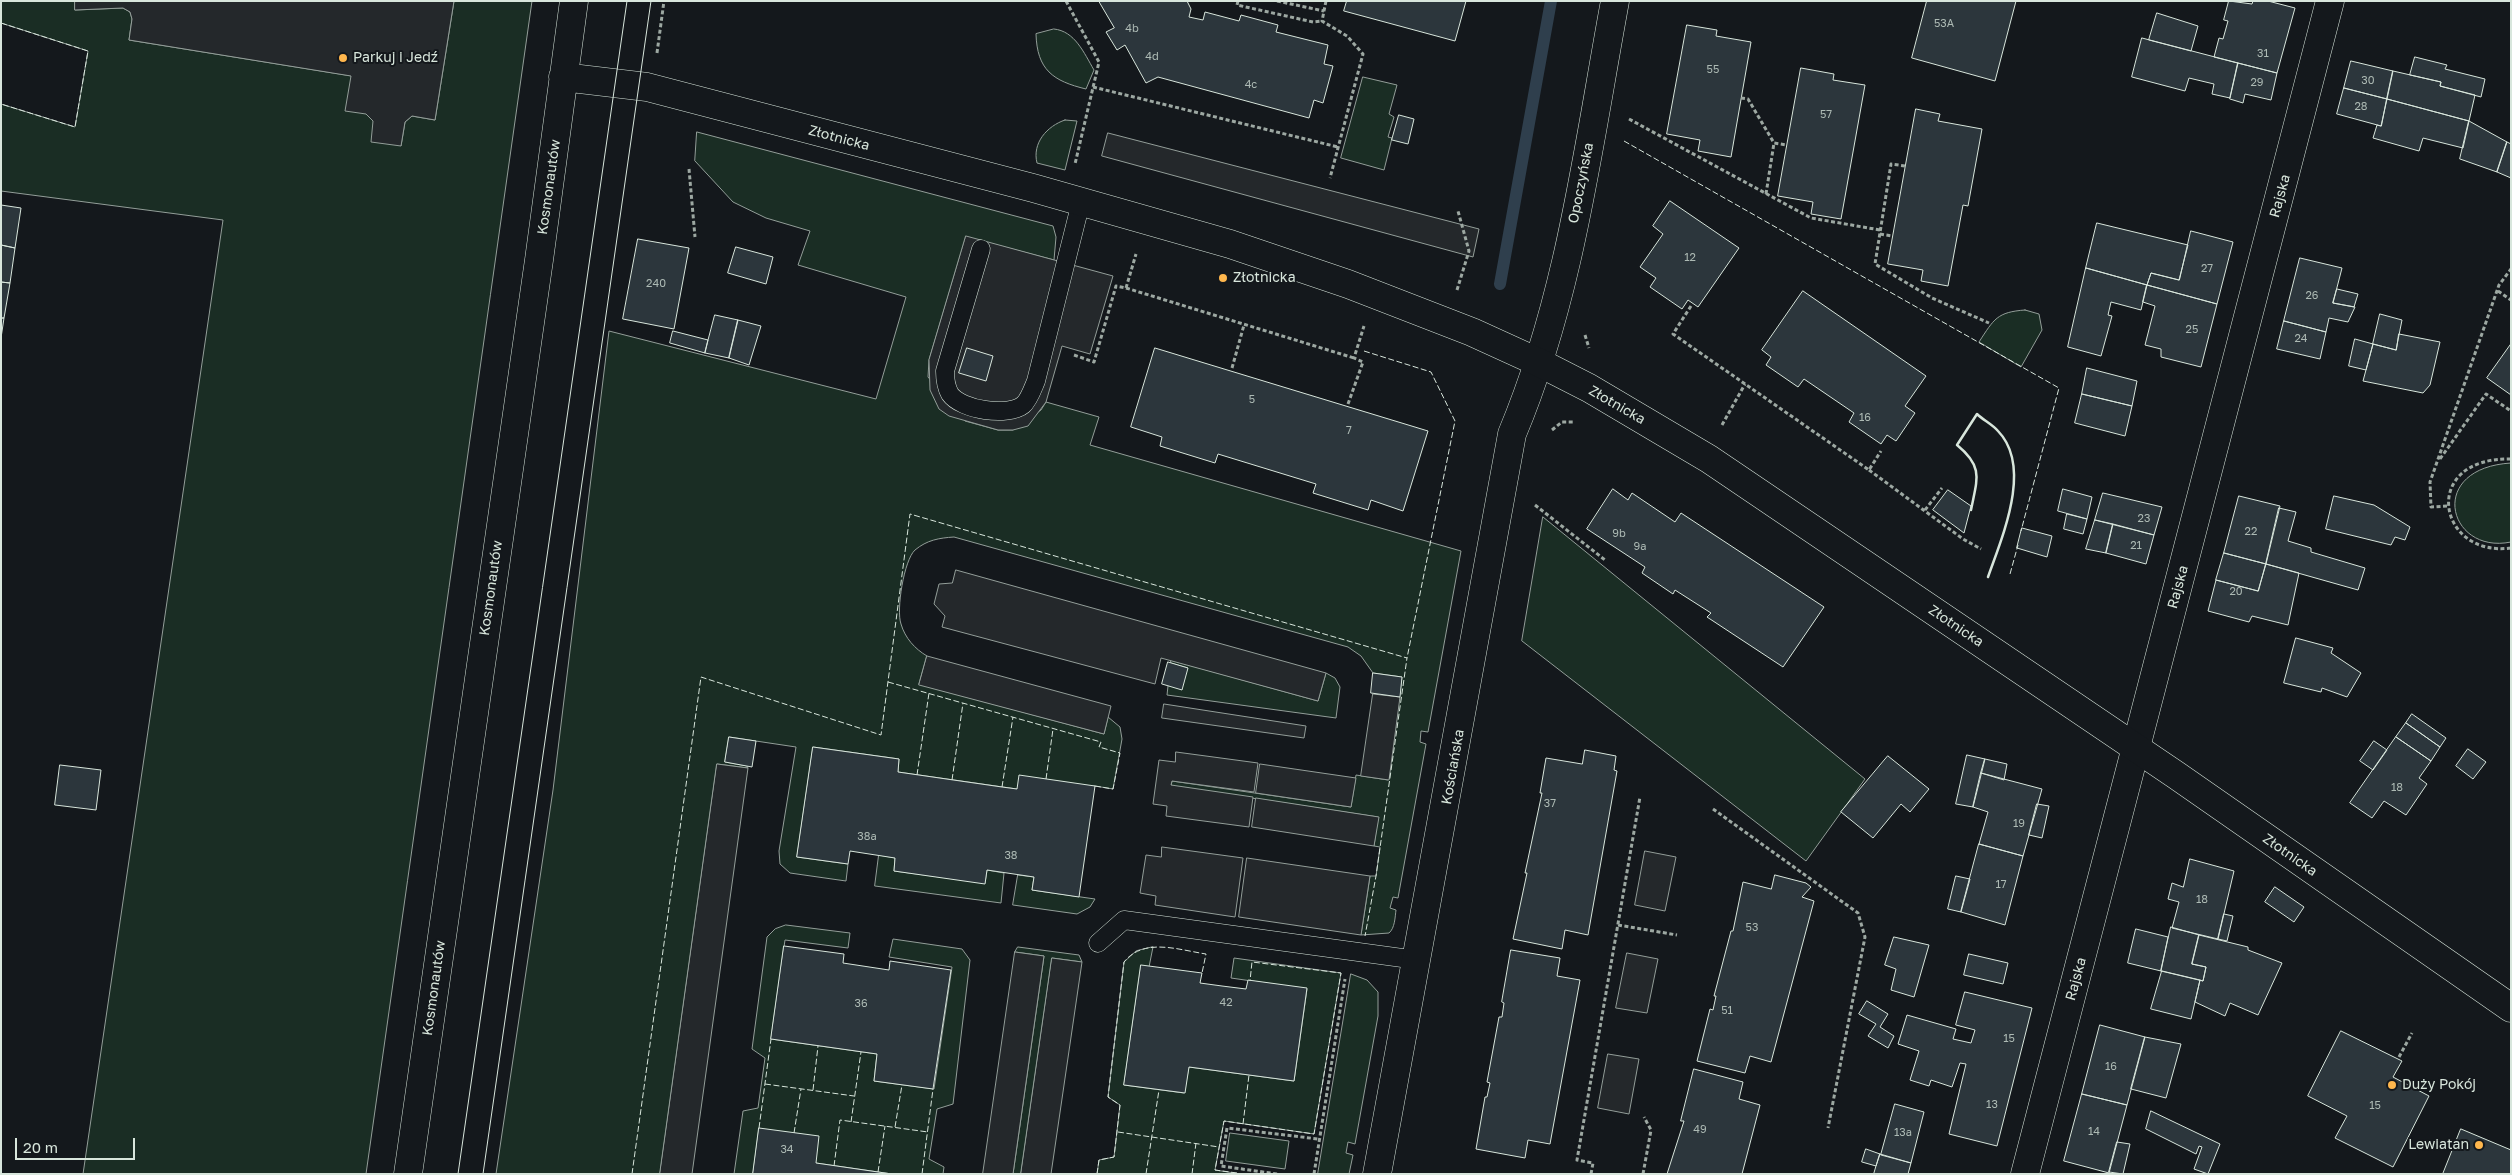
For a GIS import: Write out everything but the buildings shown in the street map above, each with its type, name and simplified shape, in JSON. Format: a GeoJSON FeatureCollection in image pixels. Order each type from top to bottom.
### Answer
{"type":"FeatureCollection","features":[{"type":"Feature","properties":{"kind":"street","name":"Kosmonautów"},"geometry":{"type":"LineString","coordinates":[[408,1174],[540,260],[574,1]]}},
{"type":"Feature","properties":{"kind":"street","name":"Opoczyńska"},"geometry":{"type":"LineString","coordinates":[[1540,363],[1562,288],[1615,1]]}},
{"type":"Feature","properties":{"kind":"street","name":"Rajska"},"geometry":{"type":"LineString","coordinates":[[2025,1174],[2330,1]]}},
{"type":"Feature","properties":{"kind":"street","name":"Złotnicka"},"geometry":{"type":"LineString","coordinates":[[563,77],[647,87],[1081,202],[1274,258],[1472,332],[1540,363],[1589,388],[1709,459],[2136,747],[2511,1008]]}},
{"type":"Feature","properties":{"kind":"street","name":"Kościańska"},"geometry":{"type":"LineString","coordinates":[[1377,1174],[1512,434],[1540,363]]}},
{"type":"Feature","properties":{"kind":"lane"},"geometry":{"type":"LineString","coordinates":[[981,249],[945,371],[950,395],[960,402],[990,411],[1012,412],[1025,404],[1036,381],[1081,202]]}},
{"type":"Feature","properties":{"kind":"lane"},"geometry":{"type":"LineString","coordinates":[[1098,943],[1124,920],[1417,960]]}},
{"type":"Feature","properties":{"kind":"path"},"geometry":{"type":"LineString","coordinates":[[657,56],[664,1]]}},
{"type":"Feature","properties":{"kind":"path"},"geometry":{"type":"LineString","coordinates":[[1066,1],[1099,62],[1074,168]]}},
{"type":"Feature","properties":{"kind":"path"},"geometry":{"type":"LineString","coordinates":[[1238,1],[1237,5],[1313,22],[1322,21],[1347,36],[1363,54],[1330,178]]}},
{"type":"Feature","properties":{"kind":"path"},"geometry":{"type":"LineString","coordinates":[[1277,1],[1324,11]]}},
{"type":"Feature","properties":{"kind":"path"},"geometry":{"type":"LineString","coordinates":[[1322,21],[1326,1]]}},
{"type":"Feature","properties":{"kind":"path"},"geometry":{"type":"LineString","coordinates":[[1093,87],[1338,147]]}},
{"type":"Feature","properties":{"kind":"path"},"geometry":{"type":"LineString","coordinates":[[1741,98],[1748,99],[1774,143],[1766,194]]}},
{"type":"Feature","properties":{"kind":"path"},"geometry":{"type":"LineString","coordinates":[[1620,114],[1811,218],[1892,236]]}},
{"type":"Feature","properties":{"kind":"path"},"geometry":{"type":"LineString","coordinates":[[1774,143],[1788,145]]}},
{"type":"Feature","properties":{"kind":"path"},"geometry":{"type":"LineString","coordinates":[[1905,166],[1891,164],[1874,264],[1932,298],[1989,323]]}},
{"type":"Feature","properties":{"kind":"path"},"geometry":{"type":"LineString","coordinates":[[689,169],[695,237]]}},
{"type":"Feature","properties":{"kind":"path"},"geometry":{"type":"LineString","coordinates":[[1456,296],[1469,251],[1458,211]]}},
{"type":"Feature","properties":{"kind":"path"},"geometry":{"type":"LineString","coordinates":[[1126,288],[1136,252]]}},
{"type":"Feature","properties":{"kind":"path"},"geometry":{"type":"LineString","coordinates":[[2448,506],[2432,506],[2430,482],[2498,290],[2511,269]]}},
{"type":"Feature","properties":{"kind":"path"},"geometry":{"type":"LineString","coordinates":[[1044,346],[1094,362],[1116,286],[1364,362],[1348,404]]}},
{"type":"Feature","properties":{"kind":"path"},"geometry":{"type":"LineString","coordinates":[[2498,290],[2511,300]]}},
{"type":"Feature","properties":{"kind":"path"},"geometry":{"type":"LineString","coordinates":[[1691,306],[1672,334],[1926,510],[1963,539],[1981,549]]}},
{"type":"Feature","properties":{"kind":"path"},"geometry":{"type":"LineString","coordinates":[[1354,358],[1365,324]]}},
{"type":"Feature","properties":{"kind":"path"},"geometry":{"type":"LineString","coordinates":[[1232,368],[1244,325]]}},
{"type":"Feature","properties":{"kind":"path"},"geometry":{"type":"LineString","coordinates":[[1582,328],[1591,352]]}},
{"type":"Feature","properties":{"kind":"path"},"geometry":{"type":"LineString","coordinates":[[1722,426],[1745,384]]}},
{"type":"Feature","properties":{"kind":"path"},"geometry":{"type":"LineString","coordinates":[[2436,464],[2486,394],[2511,411]]}},
{"type":"Feature","properties":{"kind":"path"},"geometry":{"type":"LineString","coordinates":[[1869,470],[1881,451]]}},
{"type":"Feature","properties":{"kind":"path"},"geometry":{"type":"LineString","coordinates":[[2511,459],[2490,461],[2470,468],[2454,484],[2448,496],[2449,518],[2468,537],[2479,544],[2511,548]]}},
{"type":"Feature","properties":{"kind":"path"},"geometry":{"type":"LineString","coordinates":[[1926,510],[1942,488]]}},
{"type":"Feature","properties":{"kind":"path"},"geometry":{"type":"LineString","coordinates":[[1532,503],[1605,560]]}},
{"type":"Feature","properties":{"kind":"path"},"geometry":{"type":"LineString","coordinates":[[1591,1174],[1593,1162],[1577,1160],[1640,797]]}},
{"type":"Feature","properties":{"kind":"path"},"geometry":{"type":"LineString","coordinates":[[1713,809],[1858,913],[1862,923],[1865,937],[1828,1128]]}},
{"type":"Feature","properties":{"kind":"path"},"geometry":{"type":"LineString","coordinates":[[1618,925],[1677,935]]}},
{"type":"Feature","properties":{"kind":"path"},"geometry":{"type":"LineString","coordinates":[[1314,1174],[1350,951]]}},
{"type":"Feature","properties":{"kind":"path"},"geometry":{"type":"LineString","coordinates":[[2399,1057],[2412,1033]]}},
{"type":"Feature","properties":{"kind":"path"},"geometry":{"type":"LineString","coordinates":[[1643,1174],[1651,1130],[1644,1117]]}},
{"type":"Feature","properties":{"kind":"path"},"geometry":{"type":"LineString","coordinates":[[1278,1174],[1221,1166],[1227,1128],[1319,1140]]}},
{"type":"Feature","properties":{"kind":"green space"},"geometry":{"type":"Polygon","coordinates":[[[1,1],[75,1],[75,10],[123,8],[130,12],[132,19],[129,40],[352,76],[366,114],[401,146],[405,122],[412,116],[435,120],[454,1],[532,1],[366,1174],[83,1174],[223,220],[1,191],[1,104],[75,127],[88,51],[1,23],[1,1]]]}},
{"type":"Feature","properties":{"kind":"green space"},"geometry":{"type":"Polygon","coordinates":[[[1054,29],[1073,38],[1094,70],[1086,89],[1056,78],[1044,65],[1037,46],[1036,34],[1054,29]]]}},
{"type":"Feature","properties":{"kind":"green space"},"geometry":{"type":"Polygon","coordinates":[[[1363,77],[1397,85],[1389,114],[1394,117],[1388,137],[1392,138],[1384,170],[1341,158],[1363,77]]]}},
{"type":"Feature","properties":{"kind":"green space"},"geometry":{"type":"Polygon","coordinates":[[[1065,120],[1077,121],[1065,170],[1037,163],[1037,149],[1042,136],[1052,126],[1065,120]]]}},
{"type":"Feature","properties":{"kind":"green space"},"geometry":{"type":"Polygon","coordinates":[[[697,132],[1053,226],[1056,237],[1054,260],[966,237],[929,360],[928,377],[965,421],[998,430],[1013,430],[1041,410],[1046,402],[1099,417],[1090,445],[1461,551],[1428,732],[1421,731],[1420,742],[1426,744],[1398,898],[1393,897],[1390,908],[1396,910],[1394,922],[1389,933],[1361,935],[1370,876],[1376,876],[1380,847],[1374,846],[1378,817],[1171,786],[1172,781],[1351,807],[1356,775],[1388,780],[1402,677],[1373,673],[1361,656],[1348,647],[954,537],[933,540],[915,550],[911,555],[904,574],[900,597],[900,617],[905,634],[918,650],[927,656],[919,684],[1104,734],[1108,717],[1120,727],[1122,739],[1113,789],[1095,786],[1017,789],[898,772],[899,759],[813,747],[797,857],[848,864],[846,881],[790,873],[780,864],[779,851],[796,747],[729,737],[725,762],[747,766],[748,768],[717,764],[660,1174],[496,1174],[553,790],[609,331],[876,399],[906,297],[798,265],[810,231],[766,218],[733,202],[695,161],[697,132]]]}},
{"type":"Feature","properties":{"kind":"green space"},"geometry":{"type":"Polygon","coordinates":[[[2025,310],[2039,314],[2042,330],[2021,367],[1979,342],[1997,318],[2008,313],[2025,310]]]}},
{"type":"Feature","properties":{"kind":"green space"},"geometry":{"type":"Polygon","coordinates":[[[2511,463],[2511,542],[2489,543],[2472,536],[2461,524],[2455,509],[2457,494],[2466,479],[2484,468],[2511,463]]]}},
{"type":"Feature","properties":{"kind":"green space"},"geometry":{"type":"Polygon","coordinates":[[[1543,517],[1865,779],[1806,861],[1522,641],[1543,517]]]}},
{"type":"Feature","properties":{"kind":"green space"},"geometry":{"type":"Polygon","coordinates":[[[1171,660],[1318,701],[1326,673],[1335,678],[1340,687],[1336,718],[1167,695],[1168,686],[1188,668],[1171,663],[1171,660]]]}},
{"type":"Feature","properties":{"kind":"green space"},"geometry":{"type":"Polygon","coordinates":[[[879,855],[895,858],[894,871],[985,883],[987,870],[1004,873],[1001,903],[875,886],[879,855]]]}},
{"type":"Feature","properties":{"kind":"green space"},"geometry":{"type":"Polygon","coordinates":[[[1018,875],[1034,877],[1032,890],[1095,899],[1090,907],[1077,914],[1013,905],[1018,875]]]}},
{"type":"Feature","properties":{"kind":"green space"},"geometry":{"type":"Polygon","coordinates":[[[786,925],[850,933],[848,948],[785,940],[771,1039],[877,1054],[874,1081],[934,1089],[952,967],[889,957],[893,939],[962,949],[970,960],[953,1104],[937,1109],[929,1159],[944,1167],[943,1174],[892,1174],[816,1163],[759,1128],[753,1174],[734,1174],[743,1111],[758,1108],[765,1058],[752,1049],[767,937],[775,929],[786,925]]]}},
{"type":"Feature","properties":{"kind":"green space"},"geometry":{"type":"Polygon","coordinates":[[[1018,947],[1079,955],[1082,962],[1052,958],[1021,1174],[1013,1174],[1044,956],[1015,952],[1018,947]]]}},
{"type":"Feature","properties":{"kind":"green space"},"geometry":{"type":"Polygon","coordinates":[[[1153,947],[1149,967],[1141,966],[1124,1085],[1184,1093],[1189,1067],[1294,1081],[1307,989],[1231,978],[1234,958],[1341,973],[1314,1134],[1224,1121],[1215,1170],[1241,1174],[1097,1174],[1099,1160],[1114,1157],[1120,1105],[1108,1097],[1124,962],[1136,951],[1153,947]]]}},
{"type":"Feature","properties":{"kind":"green space"},"geometry":{"type":"Polygon","coordinates":[[[1351,974],[1367,980],[1378,992],[1378,1016],[1355,1144],[1348,1142],[1346,1153],[1353,1155],[1349,1174],[1318,1174],[1351,974]]]}},
{"type":"Feature","properties":{"kind":"green space"},"geometry":{"type":"Polygon","coordinates":[[[1230,1133],[1289,1141],[1285,1169],[1226,1161],[1230,1133]]]}},
{"type":"Feature","properties":{"kind":"shaded area","name":"Parkuj i Jedź"},"geometry":{"type":"Polygon","coordinates":[[[75,1],[454,1],[435,120],[412,116],[405,122],[401,146],[371,142],[373,121],[366,114],[345,111],[351,76],[129,40],[132,19],[130,12],[123,8],[75,10],[75,1]]]}},
{"type":"Feature","properties":{"kind":"shaded area"},"geometry":{"type":"Polygon","coordinates":[[[1108,133],[1479,229],[1473,257],[1102,156],[1108,133]]]}},
{"type":"Feature","properties":{"kind":"shaded area"},"geometry":{"type":"Polygon","coordinates":[[[966,236],[1113,276],[1090,354],[1062,346],[1046,402],[1028,426],[1013,430],[998,430],[949,416],[939,409],[930,390],[929,360],[966,236]]]}},
{"type":"Feature","properties":{"kind":"shaded area"},"geometry":{"type":"Polygon","coordinates":[[[956,570],[1326,673],[1318,701],[1161,658],[1155,684],[942,627],[945,616],[934,604],[939,584],[952,583],[956,570]]]}},
{"type":"Feature","properties":{"kind":"shaded area"},"geometry":{"type":"Polygon","coordinates":[[[927,656],[1111,706],[1104,734],[919,685],[927,656]]]}},
{"type":"Feature","properties":{"kind":"shaded area"},"geometry":{"type":"Polygon","coordinates":[[[1373,694],[1400,697],[1389,780],[1361,776],[1373,694]]]}},
{"type":"Feature","properties":{"kind":"shaded area"},"geometry":{"type":"Polygon","coordinates":[[[1164,704],[1306,726],[1304,738],[1162,718],[1164,704]]]}},
{"type":"Feature","properties":{"kind":"shaded area"},"geometry":{"type":"Polygon","coordinates":[[[1176,752],[1258,763],[1254,792],[1172,781],[1171,785],[1253,797],[1249,827],[1166,816],[1167,806],[1153,804],[1159,760],[1175,762],[1176,752]]]}},
{"type":"Feature","properties":{"kind":"shaded area"},"geometry":{"type":"Polygon","coordinates":[[[717,764],[748,768],[692,1174],[660,1174],[717,764]]]}},
{"type":"Feature","properties":{"kind":"shaded area"},"geometry":{"type":"Polygon","coordinates":[[[1260,764],[1356,778],[1351,807],[1256,793],[1260,764]]]}},
{"type":"Feature","properties":{"kind":"shaded area"},"geometry":{"type":"Polygon","coordinates":[[[1256,798],[1379,817],[1374,846],[1252,827],[1256,798]]]}},
{"type":"Feature","properties":{"kind":"shaded area"},"geometry":{"type":"Polygon","coordinates":[[[1162,847],[1243,858],[1235,917],[1155,905],[1156,896],[1140,893],[1146,855],[1161,857],[1162,847]]]}},
{"type":"Feature","properties":{"kind":"shaded area"},"geometry":{"type":"Polygon","coordinates":[[[1645,851],[1676,857],[1665,911],[1635,905],[1645,851]]]}},
{"type":"Feature","properties":{"kind":"shaded area"},"geometry":{"type":"Polygon","coordinates":[[[1247,858],[1370,876],[1361,935],[1239,917],[1247,858]]]}},
{"type":"Feature","properties":{"kind":"shaded area"},"geometry":{"type":"Polygon","coordinates":[[[1015,952],[1044,956],[1013,1174],[983,1174],[1015,952]]]}},
{"type":"Feature","properties":{"kind":"shaded area"},"geometry":{"type":"Polygon","coordinates":[[[1627,953],[1658,959],[1647,1013],[1616,1008],[1627,953]]]}},
{"type":"Feature","properties":{"kind":"shaded area"},"geometry":{"type":"Polygon","coordinates":[[[1052,958],[1082,962],[1051,1174],[1021,1174],[1052,958]]]}},
{"type":"Feature","properties":{"kind":"shaded area"},"geometry":{"type":"Polygon","coordinates":[[[1608,1054],[1639,1059],[1629,1114],[1598,1108],[1608,1054]]]}},
{"type":"Feature","properties":{"kind":"waterway"},"geometry":{"type":"LineString","coordinates":[[1500,284],[1551,1]]}},
{"type":"Feature","properties":{"kind":"tram line"},"geometry":{"type":"LineString","coordinates":[[458,1174],[627,1]]}},
{"type":"Feature","properties":{"kind":"tram line"},"geometry":{"type":"LineString","coordinates":[[483,1174],[651,1]]}},
{"type":"Feature","properties":{"kind":"fence"},"geometry":{"type":"LineString","coordinates":[[1,23],[88,51],[75,127],[1,104]]}},
{"type":"Feature","properties":{"kind":"fence"},"geometry":{"type":"LineString","coordinates":[[1624,141],[2059,388],[2021,531]]}},
{"type":"Feature","properties":{"kind":"fence"},"geometry":{"type":"LineString","coordinates":[[1364,351],[1431,372],[1455,421],[1407,658]]}},
{"type":"Feature","properties":{"kind":"fence"},"geometry":{"type":"LineString","coordinates":[[632,1174],[701,677],[881,735],[910,514],[1407,658],[1376,876],[1365,936]]}},
{"type":"Feature","properties":{"kind":"fence"},"geometry":{"type":"LineString","coordinates":[[2010,574],[2018,545]]}},
{"type":"Feature","properties":{"kind":"fence"},"geometry":{"type":"LineString","coordinates":[[888,682],[1101,742],[1099,747],[1120,753],[1113,789],[1095,786]]}},
{"type":"Feature","properties":{"kind":"fence"},"geometry":{"type":"LineString","coordinates":[[917,775],[929,693]]}},
{"type":"Feature","properties":{"kind":"fence"},"geometry":{"type":"LineString","coordinates":[[952,780],[963,703]]}},
{"type":"Feature","properties":{"kind":"fence"},"geometry":{"type":"LineString","coordinates":[[1002,787],[1013,717]]}},
{"type":"Feature","properties":{"kind":"fence"},"geometry":{"type":"LineString","coordinates":[[1046,779],[1053,729]]}},
{"type":"Feature","properties":{"kind":"fence"},"geometry":{"type":"LineString","coordinates":[[1097,1174],[1099,1160],[1114,1157],[1120,1105],[1108,1097],[1124,962],[1132,954],[1141,950],[1152,947],[1173,948],[1206,954],[1202,973]]}},
{"type":"Feature","properties":{"kind":"fence"},"geometry":{"type":"LineString","coordinates":[[1237,1173],[1215,1170],[1224,1121],[1314,1134],[1341,973],[1252,962],[1250,981]]}},
{"type":"Feature","properties":{"kind":"fence"},"geometry":{"type":"LineString","coordinates":[[759,1128],[771,1039]]}},
{"type":"Feature","properties":{"kind":"fence"},"geometry":{"type":"LineString","coordinates":[[813,1090],[818,1046]]}},
{"type":"Feature","properties":{"kind":"fence"},"geometry":{"type":"LineString","coordinates":[[851,1122],[861,1052]]}},
{"type":"Feature","properties":{"kind":"fence"},"geometry":{"type":"LineString","coordinates":[[1243,1124],[1249,1075]]}},
{"type":"Feature","properties":{"kind":"fence"},"geometry":{"type":"LineString","coordinates":[[765,1084],[854,1096]]}},
{"type":"Feature","properties":{"kind":"fence"},"geometry":{"type":"LineString","coordinates":[[895,1127],[902,1085]]}},
{"type":"Feature","properties":{"kind":"fence"},"geometry":{"type":"LineString","coordinates":[[794,1133],[801,1089]]}},
{"type":"Feature","properties":{"kind":"fence"},"geometry":{"type":"LineString","coordinates":[[922,1174],[933,1089]]}},
{"type":"Feature","properties":{"kind":"fence"},"geometry":{"type":"LineString","coordinates":[[1146,1174],[1159,1090]]}},
{"type":"Feature","properties":{"kind":"fence"},"geometry":{"type":"LineString","coordinates":[[834,1166],[840,1120],[928,1132]]}},
{"type":"Feature","properties":{"kind":"fence"},"geometry":{"type":"LineString","coordinates":[[878,1172],[885,1126]]}},
{"type":"Feature","properties":{"kind":"fence"},"geometry":{"type":"LineString","coordinates":[[1118,1132],[1219,1147]]}},
{"type":"Feature","properties":{"kind":"fence"},"geometry":{"type":"LineString","coordinates":[[1192,1174],[1196,1143]]}},
{"type":"Feature","properties":{"kind":"wall"},"geometry":{"type":"LineString","coordinates":[[1971,510],[1976,482],[1975,467],[1966,453],[1957,445],[1977,414],[1998,431],[2008,446],[2013,463],[2014,482],[2007,523],[1988,577]]}},
{"type":"Feature","properties":{"kind":"place","name":"Parkuj i Jedź"},"geometry":{"type":"Point","coordinates":[343,58]}},
{"type":"Feature","properties":{"kind":"place","name":"Złotnicka"},"geometry":{"type":"Point","coordinates":[1223,278]}},
{"type":"Feature","properties":{"kind":"place","name":"Duży Pokój"},"geometry":{"type":"Point","coordinates":[2392,1085]}},
{"type":"Feature","properties":{"kind":"place","name":"Lewiatan"},"geometry":{"type":"Point","coordinates":[2479,1145]}}]}
